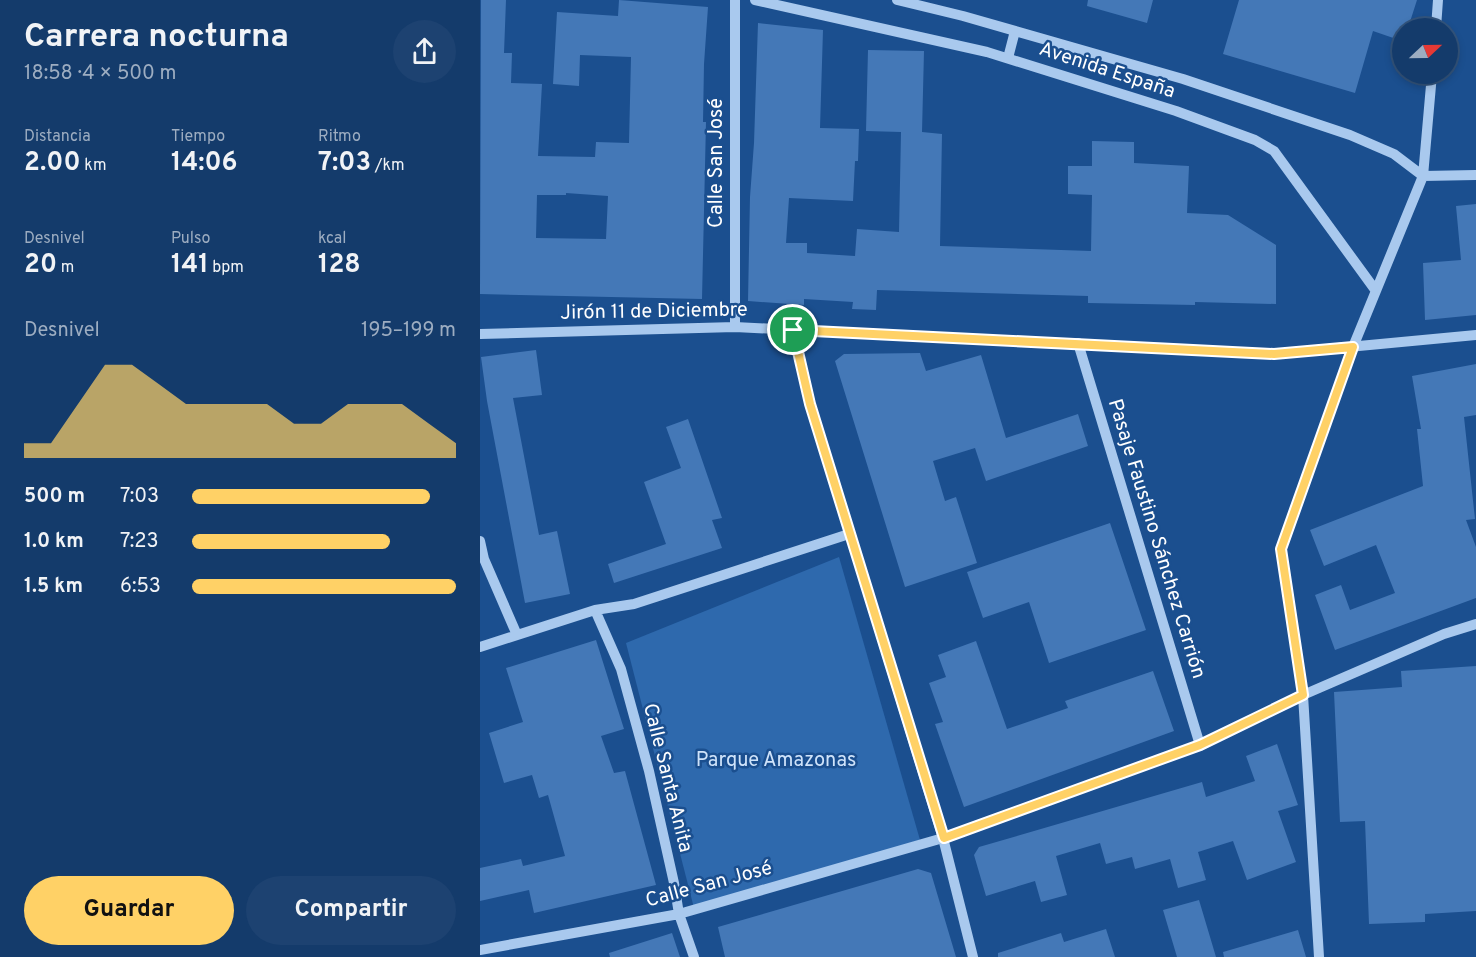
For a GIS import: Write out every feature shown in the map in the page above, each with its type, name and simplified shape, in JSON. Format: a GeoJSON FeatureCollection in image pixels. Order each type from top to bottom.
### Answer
{"type":"FeatureCollection","features":[{"type":"Feature","properties":{"kind":"street","name":"Calle San José"},"geometry":{"type":"LineString","coordinates":[[735,0],[735,327]]}},
{"type":"Feature","properties":{"kind":"street","name":"Avenida España"},"geometry":{"type":"LineString","coordinates":[[754,0],[987,52],[1176,111],[1255,140],[1274,151],[1376,291]]}},
{"type":"Feature","properties":{"kind":"street","name":"Avenida España"},"geometry":{"type":"LineString","coordinates":[[897,0],[1184,79],[1350,135],[1394,154],[1423,176]]}},
{"type":"Feature","properties":{"kind":"street"},"geometry":{"type":"LineString","coordinates":[[1437,18],[1438,0]]}},
{"type":"Feature","properties":{"kind":"street"},"geometry":{"type":"LineString","coordinates":[[1008,58],[1015,31]]}},
{"type":"Feature","properties":{"kind":"street"},"geometry":{"type":"LineString","coordinates":[[1319,957],[1303,695],[1281,549],[1353,347],[1423,176],[1431,84]]}},
{"type":"Feature","properties":{"kind":"street"},"geometry":{"type":"LineString","coordinates":[[1423,176],[1476,175]]}},
{"type":"Feature","properties":{"kind":"street","name":"Jirón 11 de Diciembre"},"geometry":{"type":"LineString","coordinates":[[480,334],[735,327],[1274,354],[1476,335]]}},
{"type":"Feature","properties":{"kind":"street"},"geometry":{"type":"LineString","coordinates":[[793,330],[810,404],[944,838],[973,957]]}},
{"type":"Feature","properties":{"kind":"street","name":"Pasaje Faustino Sánchez Carrión"},"geometry":{"type":"LineString","coordinates":[[1078,343],[1200,745]]}},
{"type":"Feature","properties":{"kind":"street"},"geometry":{"type":"LineString","coordinates":[[480,647],[595,610],[634,604],[849,534]]}},
{"type":"Feature","properties":{"kind":"street"},"geometry":{"type":"LineString","coordinates":[[480,541],[484,559],[517,635]]}},
{"type":"Feature","properties":{"kind":"street","name":"Calle Santa Anita"},"geometry":{"type":"LineString","coordinates":[[595,610],[621,669],[646,759],[679,915],[693,957]]}},
{"type":"Feature","properties":{"kind":"street","name":"Calle San José"},"geometry":{"type":"LineString","coordinates":[[480,950],[679,915],[944,838],[1200,745],[1303,695],[1444,634],[1476,624]]}},
{"type":"Feature","properties":{"kind":"green space","name":"Parque Amazonas"},"geometry":{"type":"Polygon","coordinates":[[[839,557],[920,840],[694,908],[626,643],[839,557]]]}},
{"type":"Feature","properties":{"kind":"building"},"geometry":{"type":"Polygon","coordinates":[[[481,0],[506,0],[504,53],[512,53],[511,83],[542,84],[538,156],[595,157],[596,142],[629,143],[631,57],[580,55],[579,86],[553,84],[557,12],[618,16],[619,0],[708,7],[704,64],[703,122],[706,122],[702,299],[480,294],[481,0]],[[566,193],[566,195],[537,195],[536,238],[606,239],[608,196],[566,193]]]}},
{"type":"Feature","properties":{"kind":"building"},"geometry":{"type":"Polygon","coordinates":[[[1088,0],[1153,0],[1147,23],[1087,6],[1088,0]]]}},
{"type":"Feature","properties":{"kind":"building"},"geometry":{"type":"Polygon","coordinates":[[[1239,0],[1417,0],[1411,18],[1392,18],[1392,38],[1373,31],[1355,93],[1223,54],[1239,0]]]}},
{"type":"Feature","properties":{"kind":"building"},"geometry":{"type":"Polygon","coordinates":[[[758,23],[823,30],[820,128],[859,129],[853,201],[789,198],[786,243],[807,243],[807,253],[855,256],[857,229],[899,232],[901,132],[866,131],[868,50],[924,51],[922,132],[942,134],[940,246],[1091,251],[1092,195],[1068,194],[1068,166],[1092,166],[1092,141],[1134,142],[1134,163],[1189,166],[1187,213],[1228,215],[1276,245],[1276,304],[1088,303],[1088,296],[877,290],[876,310],[852,309],[853,302],[804,299],[804,305],[748,301],[758,23]]]}},
{"type":"Feature","properties":{"kind":"building"},"geometry":{"type":"Polygon","coordinates":[[[1476,204],[1476,315],[1425,320],[1423,263],[1461,260],[1456,206],[1476,204]]]}},
{"type":"Feature","properties":{"kind":"building"},"geometry":{"type":"Polygon","coordinates":[[[536,350],[542,395],[513,398],[539,535],[557,531],[570,594],[525,603],[487,401],[481,357],[536,350]]]}},
{"type":"Feature","properties":{"kind":"building"},"geometry":{"type":"Polygon","coordinates":[[[920,353],[926,371],[981,355],[1006,438],[1078,414],[1088,446],[986,481],[975,448],[933,461],[945,501],[956,497],[977,563],[905,587],[835,361],[844,354],[920,353]]]}},
{"type":"Feature","properties":{"kind":"building"},"geometry":{"type":"Polygon","coordinates":[[[1476,364],[1476,415],[1464,417],[1475,519],[1466,520],[1476,547],[1476,598],[1335,650],[1315,595],[1341,585],[1350,610],[1395,593],[1376,545],[1324,566],[1310,530],[1423,486],[1417,429],[1421,429],[1412,376],[1476,364]]]}},
{"type":"Feature","properties":{"kind":"building"},"geometry":{"type":"Polygon","coordinates":[[[688,419],[722,518],[712,520],[722,548],[614,583],[608,564],[666,544],[644,482],[681,468],[666,427],[688,419]]]}},
{"type":"Feature","properties":{"kind":"building"},"geometry":{"type":"Polygon","coordinates":[[[1110,523],[1146,630],[1049,663],[1029,602],[983,618],[967,572],[1110,523]]]}},
{"type":"Feature","properties":{"kind":"building"},"geometry":{"type":"Polygon","coordinates":[[[596,640],[624,729],[601,736],[614,773],[625,771],[656,885],[534,913],[529,890],[480,901],[480,868],[521,859],[523,866],[565,856],[548,795],[539,798],[532,775],[504,783],[489,733],[523,722],[506,668],[596,640]]]}},
{"type":"Feature","properties":{"kind":"building"},"geometry":{"type":"Polygon","coordinates":[[[976,641],[1007,729],[1068,708],[1065,701],[1153,671],[1174,731],[964,807],[935,724],[943,722],[929,683],[946,677],[938,655],[976,641]]]}},
{"type":"Feature","properties":{"kind":"building"},"geometry":{"type":"Polygon","coordinates":[[[1476,666],[1476,911],[1425,914],[1425,922],[1369,924],[1365,821],[1340,822],[1334,692],[1402,687],[1401,671],[1476,666]]]}},
{"type":"Feature","properties":{"kind":"building"},"geometry":{"type":"Polygon","coordinates":[[[1277,744],[1298,805],[1278,811],[1296,862],[1247,880],[1233,841],[1198,852],[1206,880],[1178,888],[1170,859],[1135,869],[1132,857],[1106,864],[1100,843],[1056,856],[1067,895],[1041,902],[1035,881],[986,896],[974,855],[979,847],[1202,782],[1206,797],[1255,781],[1246,756],[1277,744]]]}},
{"type":"Feature","properties":{"kind":"building"},"geometry":{"type":"Polygon","coordinates":[[[918,869],[931,873],[956,957],[725,957],[718,927],[918,869]]]}},
{"type":"Feature","properties":{"kind":"building"},"geometry":{"type":"Polygon","coordinates":[[[1199,900],[1216,957],[1177,957],[1163,910],[1199,900]]]}},
{"type":"Feature","properties":{"kind":"building"},"geometry":{"type":"Polygon","coordinates":[[[1106,929],[1115,957],[998,957],[998,953],[1061,933],[1064,942],[1106,929]]]}},
{"type":"Feature","properties":{"kind":"building"},"geometry":{"type":"Polygon","coordinates":[[[1298,930],[1306,957],[1224,957],[1223,952],[1298,930]]]}},
{"type":"Feature","properties":{"kind":"building"},"geometry":{"type":"Polygon","coordinates":[[[672,933],[680,957],[610,957],[609,953],[672,933]]]}},
{"type":"Feature","properties":{"kind":"route"},"geometry":{"type":"LineString","coordinates":[[793,330],[1274,354],[1353,347],[1281,549],[1303,695],[1200,745],[944,838],[810,404],[793,330]]}}]}
